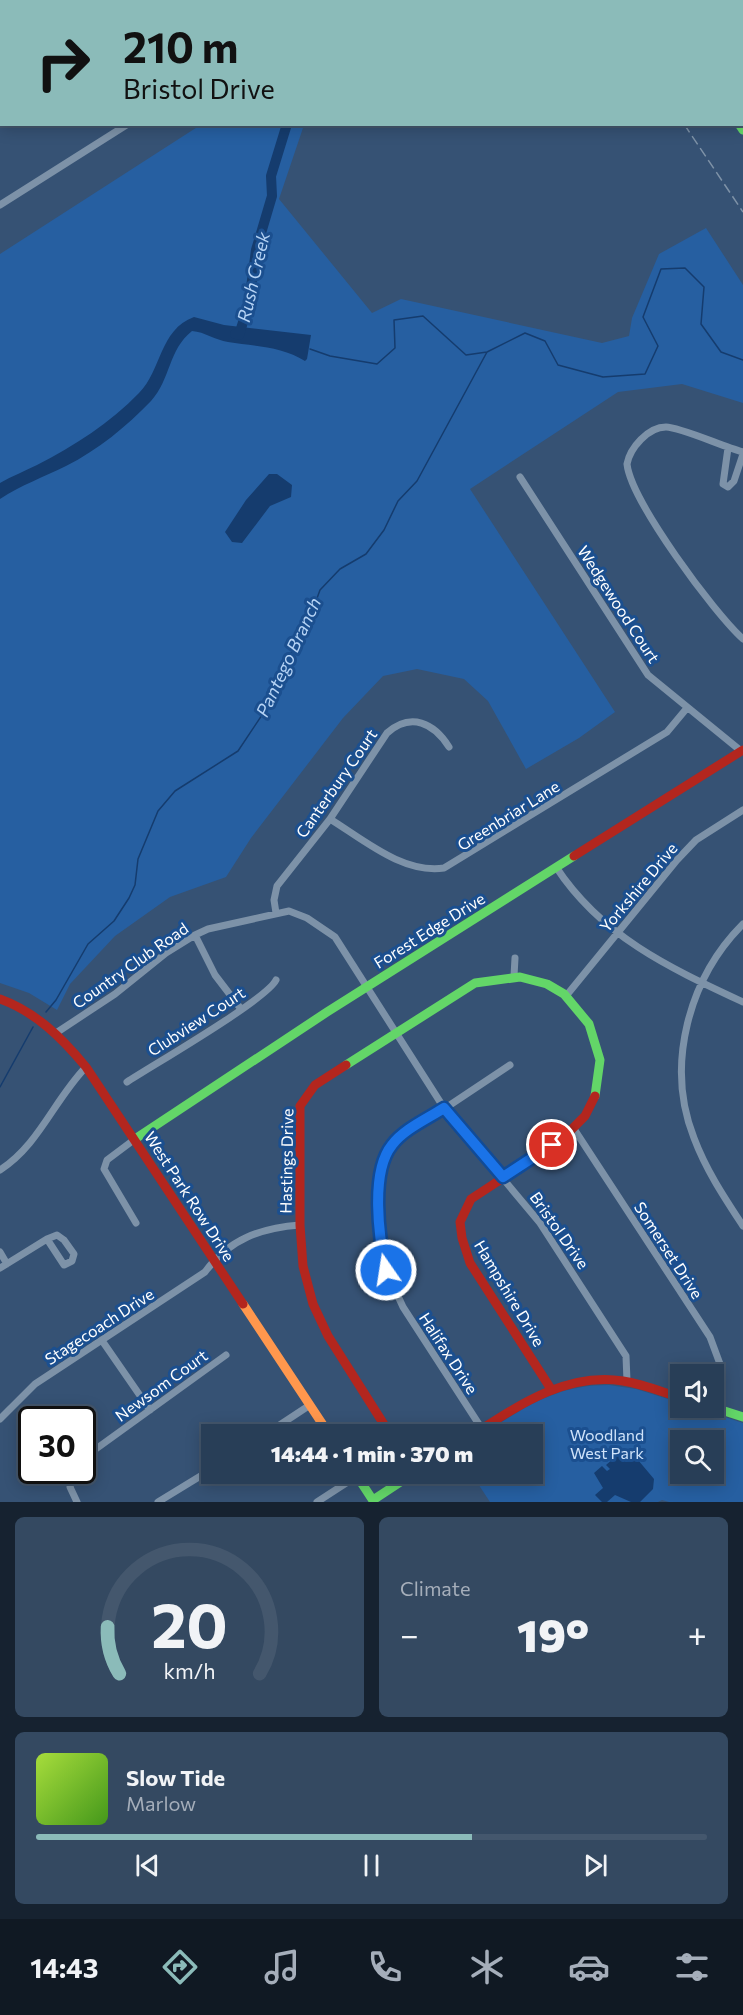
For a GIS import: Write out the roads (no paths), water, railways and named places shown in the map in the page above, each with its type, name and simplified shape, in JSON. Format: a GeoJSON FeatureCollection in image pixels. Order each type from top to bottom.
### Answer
{"type":"FeatureCollection","features":[{"type":"Feature","properties":{"kind":"street"},"geometry":{"type":"LineString","coordinates":[[0,205],[125,126]]}},
{"type":"Feature","properties":{"kind":"street"},"geometry":{"type":"LineString","coordinates":[[728,448],[722,479],[723,484],[728,487],[734,482],[743,453],[667,427],[652,432],[639,441],[628,460],[628,472],[633,488],[714,611],[743,639]]}},
{"type":"Feature","properties":{"kind":"street","name":"Wedgewood Court"},"geometry":{"type":"LineString","coordinates":[[520,477],[553,525],[638,662],[658,685],[742,751]]}},
{"type":"Feature","properties":{"kind":"street","name":"Greenbriar Lane"},"geometry":{"type":"LineString","coordinates":[[330,819],[401,861],[417,867],[444,868],[667,732],[687,708]]}},
{"type":"Feature","properties":{"kind":"street","name":"Canterbury Court"},"geometry":{"type":"LineString","coordinates":[[276,913],[274,900],[277,886],[330,819],[391,730],[411,721],[427,723],[436,729],[449,747]]}},
{"type":"Feature","properties":{"kind":"street","name":"Forest Edge Drive"},"geometry":{"type":"LineString","coordinates":[[135,1139],[366,988],[742,751]]}},
{"type":"Feature","properties":{"kind":"street","name":"Yorkshire Drive"},"geometry":{"type":"LineString","coordinates":[[566,996],[648,894],[696,840],[743,810]]}},
{"type":"Feature","properties":{"kind":"street"},"geometry":{"type":"LineString","coordinates":[[556,867],[581,901],[650,957],[743,1002]]}},
{"type":"Feature","properties":{"kind":"street","name":"Country Club Road"},"geometry":{"type":"LineString","coordinates":[[56,1033],[115,994],[166,953],[195,935],[276,913],[295,912],[335,937],[366,988]]}},
{"type":"Feature","properties":{"kind":"street"},"geometry":{"type":"LineString","coordinates":[[743,924],[728,938],[701,983],[686,1022],[681,1064],[687,1116],[709,1173],[743,1226]]}},
{"type":"Feature","properties":{"kind":"street"},"geometry":{"type":"LineString","coordinates":[[195,935],[215,975],[241,1009]]}},
{"type":"Feature","properties":{"kind":"street"},"geometry":{"type":"LineString","coordinates":[[514,976],[515,958]]}},
{"type":"Feature","properties":{"kind":"street","name":"Hastings Drive"},"geometry":{"type":"LineString","coordinates":[[384,1424],[328,1336],[313,1304],[303,1266],[300,1225],[299,1125],[302,1099],[315,1085],[475,983],[499,976],[514,976],[546,983],[566,996]]}},
{"type":"Feature","properties":{"kind":"street","name":"Clubview Court"},"geometry":{"type":"LineString","coordinates":[[127,1082],[241,1009],[270,988],[276,980]]}},
{"type":"Feature","properties":{"kind":"street","name":"Bristol Drive"},"geometry":{"type":"LineString","coordinates":[[366,988],[444,1108],[540,1222],[626,1356],[627,1381]]}},
{"type":"Feature","properties":{"kind":"street","name":"Hampshire Drive"},"geometry":{"type":"LineString","coordinates":[[551,1389],[470,1263],[461,1242],[459,1220],[464,1207],[503,1177],[574,1129],[593,1101],[599,1077],[599,1052],[587,1018],[566,996]]}},
{"type":"Feature","properties":{"kind":"street","name":"West Park Row Drive"},"geometry":{"type":"LineString","coordinates":[[0,999],[23,1010],[56,1033],[86,1067],[322,1424]]}},
{"type":"Feature","properties":{"kind":"street","name":"Halifax Drive"},"geometry":{"type":"LineString","coordinates":[[474,1424],[403,1308],[386,1270],[380,1241],[380,1173],[384,1156],[403,1135],[510,1065]]}},
{"type":"Feature","properties":{"kind":"street"},"geometry":{"type":"LineString","coordinates":[[0,1170],[20,1155],[32,1142],[71,1083],[86,1067]]}},
{"type":"Feature","properties":{"kind":"street","name":"Somerset Drive"},"geometry":{"type":"LineString","coordinates":[[574,1129],[710,1337],[720,1364]]}},
{"type":"Feature","properties":{"kind":"street"},"geometry":{"type":"LineString","coordinates":[[135,1139],[107,1160],[104,1169],[136,1223]]}},
{"type":"Feature","properties":{"kind":"street","name":"Stagecoach Drive"},"geometry":{"type":"LineString","coordinates":[[0,1419],[34,1384],[103,1342],[205,1272],[214,1260],[258,1231],[300,1225]]}},
{"type":"Feature","properties":{"kind":"street"},"geometry":{"type":"LineString","coordinates":[[0,1268],[47,1239]]}},
{"type":"Feature","properties":{"kind":"street"},"geometry":{"type":"LineString","coordinates":[[0,1252],[8,1264]]}},
{"type":"Feature","properties":{"kind":"street"},"geometry":{"type":"LineString","coordinates":[[103,1342],[150,1410]]}},
{"type":"Feature","properties":{"kind":"street","name":"Newsom Court"},"geometry":{"type":"LineString","coordinates":[[96,1449],[226,1355]]}},
{"type":"Feature","properties":{"kind":"street"},"geometry":{"type":"LineString","coordinates":[[490,1424],[551,1389],[578,1381],[627,1381],[670,1395]]}},
{"type":"Feature","properties":{"kind":"street"},"geometry":{"type":"LineString","coordinates":[[281,1424],[310,1405]]}},
{"type":"Feature","properties":{"kind":"street"},"geometry":{"type":"LineString","coordinates":[[724,1411],[743,1417]]}},
{"type":"Feature","properties":{"kind":"street"},"geometry":{"type":"LineString","coordinates":[[158,1502],[201,1476]]}},
{"type":"Feature","properties":{"kind":"street"},"geometry":{"type":"LineString","coordinates":[[71,1484],[70,1487],[77,1502]]}},
{"type":"Feature","properties":{"kind":"street"},"geometry":{"type":"LineString","coordinates":[[317,1502],[343,1484]]}},
{"type":"Feature","properties":{"kind":"street"},"geometry":{"type":"LineString","coordinates":[[362,1484],[374,1501],[398,1484]]}},
{"type":"Feature","properties":{"kind":"waterway","name":"Rush Creek"},"geometry":{"type":"LineString","coordinates":[[235,334],[239,335],[249,303],[256,250],[272,196],[271,176],[286,126]]}},
{"type":"Feature","properties":{"kind":"waterway","name":"Rush Creek"},"geometry":{"type":"LineString","coordinates":[[310,349],[330,356],[377,364],[395,348],[394,320],[423,316],[466,355],[487,352],[525,333],[545,341],[558,365],[603,377],[645,374],[658,346],[643,317],[661,269],[685,268],[704,287],[701,324],[721,352],[743,360]]}},
{"type":"Feature","properties":{"kind":"waterway","name":"Pantego Branch"},"geometry":{"type":"LineString","coordinates":[[46,1012],[56,1000],[88,944],[114,921],[129,898],[135,885],[138,859],[158,811],[175,791],[238,751],[266,709],[274,681],[293,650],[296,638],[308,623],[320,590],[340,569],[366,554],[384,530],[398,501],[417,481],[487,352]]}},
{"type":"Feature","properties":{"kind":"waterway","name":"Pantego Branch"},"geometry":{"type":"LineString","coordinates":[[0,1087],[33,1027]]}},
{"type":"Feature","properties":{"kind":"railway"},"geometry":{"type":"LineString","coordinates":[[685,126],[743,212]]}},
{"type":"Feature","properties":{"kind":"park label","name":"Woodland West Park"},"geometry":{"type":"Point","coordinates":[607,1443]}}]}
